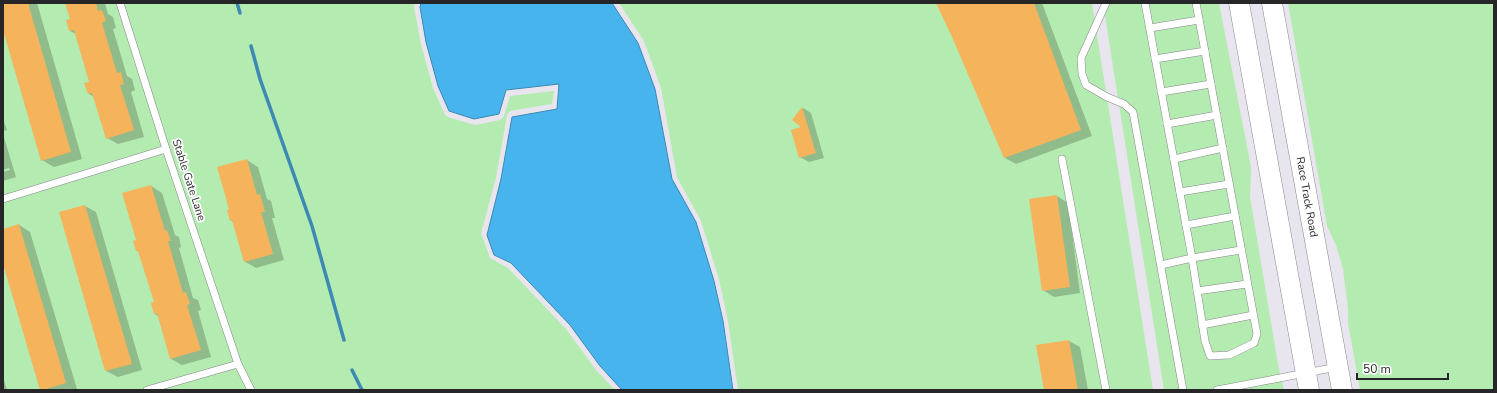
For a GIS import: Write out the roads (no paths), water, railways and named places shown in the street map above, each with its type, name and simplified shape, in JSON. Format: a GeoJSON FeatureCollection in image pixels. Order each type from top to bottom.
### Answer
{"type":"FeatureCollection","features":[{"type":"Feature","properties":{"kind":"main road"},"geometry":{"type":"LineString","coordinates":[[1239,3],[1307,382]]}},
{"type":"Feature","properties":{"kind":"main road","name":"Race Track Road"},"geometry":{"type":"LineString","coordinates":[[1272,3],[1342,390]]}},
{"type":"Feature","properties":{"kind":"lane","name":"Stable Gate Lane"},"geometry":{"type":"LineString","coordinates":[[120,3],[166,149],[238,364],[251,390]]}},
{"type":"Feature","properties":{"kind":"lane"},"geometry":{"type":"LineString","coordinates":[[1106,3],[1081,58],[1082,74],[1086,85],[1107,97],[1124,104],[1133,112],[1183,390]]}},
{"type":"Feature","properties":{"kind":"lane"},"geometry":{"type":"LineString","coordinates":[[1145,3],[1192,258],[1205,341],[1210,356],[1229,355],[1254,343],[1257,334],[1196,3]]}},
{"type":"Feature","properties":{"kind":"lane"},"geometry":{"type":"LineString","coordinates":[[1150,28],[1199,20]]}},
{"type":"Feature","properties":{"kind":"lane"},"geometry":{"type":"LineString","coordinates":[[1155,59],[1205,51]]}},
{"type":"Feature","properties":{"kind":"lane"},"geometry":{"type":"LineString","coordinates":[[1161,92],[1211,84]]}},
{"type":"Feature","properties":{"kind":"lane"},"geometry":{"type":"LineString","coordinates":[[1167,124],[1217,115]]}},
{"type":"Feature","properties":{"kind":"lane"},"geometry":{"type":"LineString","coordinates":[[1174,159],[1223,148]]}},
{"type":"Feature","properties":{"kind":"lane"},"geometry":{"type":"LineString","coordinates":[[3,199],[166,149]]}},
{"type":"Feature","properties":{"kind":"lane"},"geometry":{"type":"LineString","coordinates":[[1062,159],[1106,390]]}},
{"type":"Feature","properties":{"kind":"lane"},"geometry":{"type":"LineString","coordinates":[[1180,192],[1229,184]]}},
{"type":"Feature","properties":{"kind":"lane"},"geometry":{"type":"LineString","coordinates":[[1186,225],[1235,216]]}},
{"type":"Feature","properties":{"kind":"lane"},"geometry":{"type":"LineString","coordinates":[[1161,265],[1241,250]]}},
{"type":"Feature","properties":{"kind":"lane"},"geometry":{"type":"LineString","coordinates":[[1197,291],[1248,284]]}},
{"type":"Feature","properties":{"kind":"lane"},"geometry":{"type":"LineString","coordinates":[[1202,325],[1253,315]]}},
{"type":"Feature","properties":{"kind":"lane"},"geometry":{"type":"LineString","coordinates":[[147,390],[238,364]]}},
{"type":"Feature","properties":{"kind":"lane"},"geometry":{"type":"LineString","coordinates":[[1217,390],[1307,382],[1338,368]]}},
{"type":"Feature","properties":{"kind":"water"},"geometry":{"type":"Polygon","coordinates":[[[421,3],[612,3],[638,43],[655,89],[672,179],[696,222],[714,281],[723,321],[733,390],[622,390],[600,366],[570,325],[511,263],[494,255],[487,235],[501,179],[512,117],[557,109],[559,84],[506,90],[499,114],[474,119],[449,111],[438,86],[426,42],[420,7],[421,3]]]}},
{"type":"Feature","properties":{"kind":"waterway"},"geometry":{"type":"LineString","coordinates":[[237,3],[240,13]]}},
{"type":"Feature","properties":{"kind":"waterway"},"geometry":{"type":"LineString","coordinates":[[251,46],[260,79],[312,226],[344,340]]}},
{"type":"Feature","properties":{"kind":"waterway"},"geometry":{"type":"LineString","coordinates":[[352,370],[362,390]]}}]}
